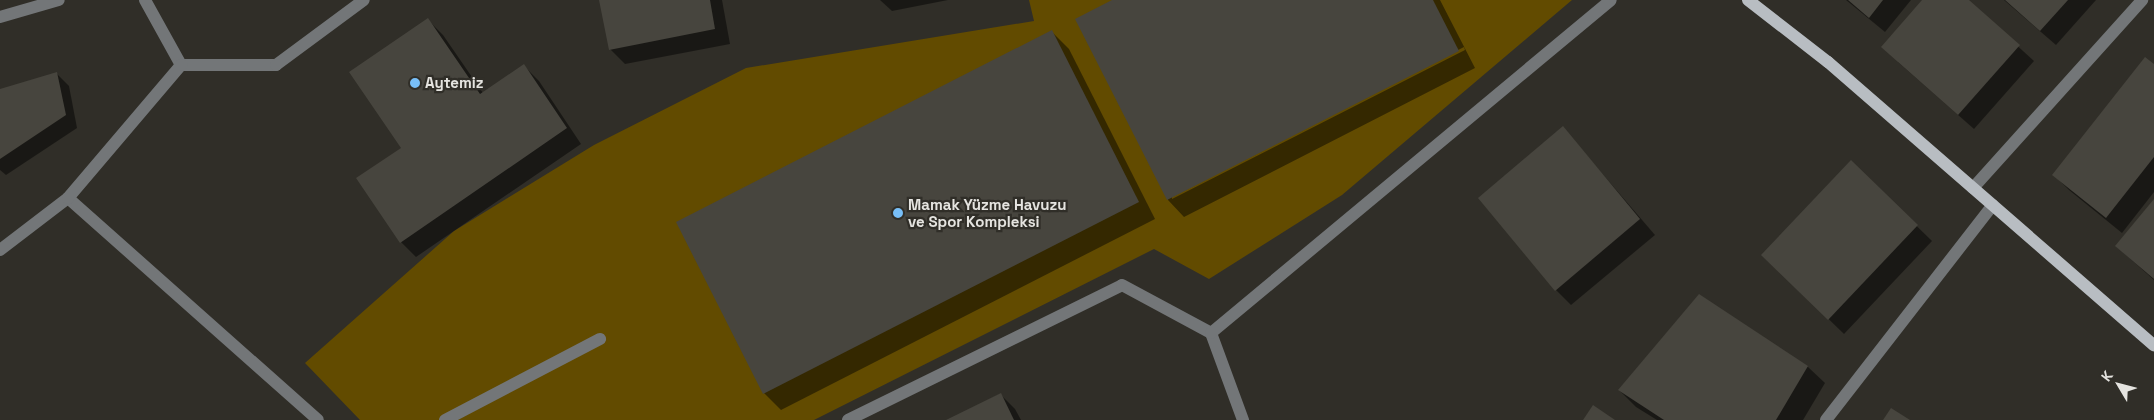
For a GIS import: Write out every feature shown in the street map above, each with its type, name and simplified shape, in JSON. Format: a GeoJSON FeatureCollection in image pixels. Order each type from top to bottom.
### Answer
{"type":"FeatureCollection","features":[{"type":"Feature","properties":{"kind":"main road"},"geometry":{"type":"LineString","coordinates":[[1748,0],[1828,62],[2154,344]]}},
{"type":"Feature","properties":{"kind":"street"},"geometry":{"type":"LineString","coordinates":[[0,17],[59,0]]}},
{"type":"Feature","properties":{"kind":"street"},"geometry":{"type":"LineString","coordinates":[[145,0],[181,66]]}},
{"type":"Feature","properties":{"kind":"street"},"geometry":{"type":"LineString","coordinates":[[0,250],[68,198],[181,66],[276,65],[364,0]]}},
{"type":"Feature","properties":{"kind":"street"},"geometry":{"type":"LineString","coordinates":[[1211,333],[1611,0]]}},
{"type":"Feature","properties":{"kind":"street"},"geometry":{"type":"LineString","coordinates":[[1973,188],[2142,0]]}},
{"type":"Feature","properties":{"kind":"street"},"geometry":{"type":"LineString","coordinates":[[68,198],[318,420]]}},
{"type":"Feature","properties":{"kind":"street"},"geometry":{"type":"LineString","coordinates":[[1826,420],[1993,205]]}},
{"type":"Feature","properties":{"kind":"street"},"geometry":{"type":"LineString","coordinates":[[848,420],[1122,284],[1211,333],[1244,420]]}},
{"type":"Feature","properties":{"kind":"street"},"geometry":{"type":"LineString","coordinates":[[445,420],[600,339]]}},
{"type":"Feature","properties":{"kind":"shaded area","name":"Mamak Yüzme Havuzu ve Spor Kompleksi"},"geometry":{"type":"Polygon","coordinates":[[[1029,0],[1572,0],[1342,195],[1209,279],[1154,249],[814,420],[360,420],[305,363],[454,231],[594,145],[746,68],[1034,21],[1029,0]]]}},
{"type":"Feature","properties":{"kind":"building"},"geometry":{"type":"Polygon","coordinates":[[[599,0],[710,0],[715,29],[609,50],[599,0]]]}},
{"type":"Feature","properties":{"kind":"building"},"geometry":{"type":"Polygon","coordinates":[[[1112,0],[1433,0],[1459,51],[1167,200],[1075,19],[1112,0]]]}},
{"type":"Feature","properties":{"kind":"building"},"geometry":{"type":"Polygon","coordinates":[[[1848,0],[1883,0],[1869,18],[1848,0]]]}},
{"type":"Feature","properties":{"kind":"building"},"geometry":{"type":"Polygon","coordinates":[[[1922,0],[1969,0],[2020,45],[1958,115],[1881,47],[1922,0]]]}},
{"type":"Feature","properties":{"kind":"building"},"geometry":{"type":"Polygon","coordinates":[[[2005,0],[2068,0],[2040,31],[2005,0]]]}},
{"type":"Feature","properties":{"kind":"building"},"geometry":{"type":"Polygon","coordinates":[[[428,18],[480,94],[524,64],[567,128],[400,243],[356,178],[401,148],[349,72],[428,18]]]}},
{"type":"Feature","properties":{"kind":"building"},"geometry":{"type":"Polygon","coordinates":[[[1052,30],[1139,202],[763,394],[676,222],[1052,30]]]}},
{"type":"Feature","properties":{"kind":"building"},"geometry":{"type":"Polygon","coordinates":[[[2145,57],[2154,64],[2154,157],[2106,218],[2052,175],[2145,57]]]}},
{"type":"Feature","properties":{"kind":"building"},"geometry":{"type":"Polygon","coordinates":[[[57,72],[66,115],[0,159],[0,89],[57,72]]]}},
{"type":"Feature","properties":{"kind":"building"},"geometry":{"type":"Polygon","coordinates":[[[1563,126],[1640,219],[1555,291],[1478,198],[1563,126]]]}},
{"type":"Feature","properties":{"kind":"building"},"geometry":{"type":"Polygon","coordinates":[[[1851,160],[1918,225],[1828,320],[1761,255],[1851,160]]]}},
{"type":"Feature","properties":{"kind":"building"},"geometry":{"type":"Polygon","coordinates":[[[2154,199],[2154,279],[2115,246],[2154,199]]]}},
{"type":"Feature","properties":{"kind":"building"},"geometry":{"type":"Polygon","coordinates":[[[1699,294],[1808,366],[1776,420],[1664,420],[1618,390],[1699,294]]]}},
{"type":"Feature","properties":{"kind":"building"},"geometry":{"type":"Polygon","coordinates":[[[1001,393],[1014,420],[946,420],[1001,393]]]}},
{"type":"Feature","properties":{"kind":"building"},"geometry":{"type":"Polygon","coordinates":[[[1593,405],[1615,420],[1583,420],[1593,405]]]}},
{"type":"Feature","properties":{"kind":"building"},"geometry":{"type":"Polygon","coordinates":[[[1891,408],[1910,420],[1883,420],[1891,408]]]}},
{"type":"Feature","properties":{"kind":"place","name":"Aytemiz"},"geometry":{"type":"Point","coordinates":[415,83]}},
{"type":"Feature","properties":{"kind":"place","name":"Mamak Yüzme Havuzu ve Spor Kompleksi"},"geometry":{"type":"Point","coordinates":[898,213]}}]}
